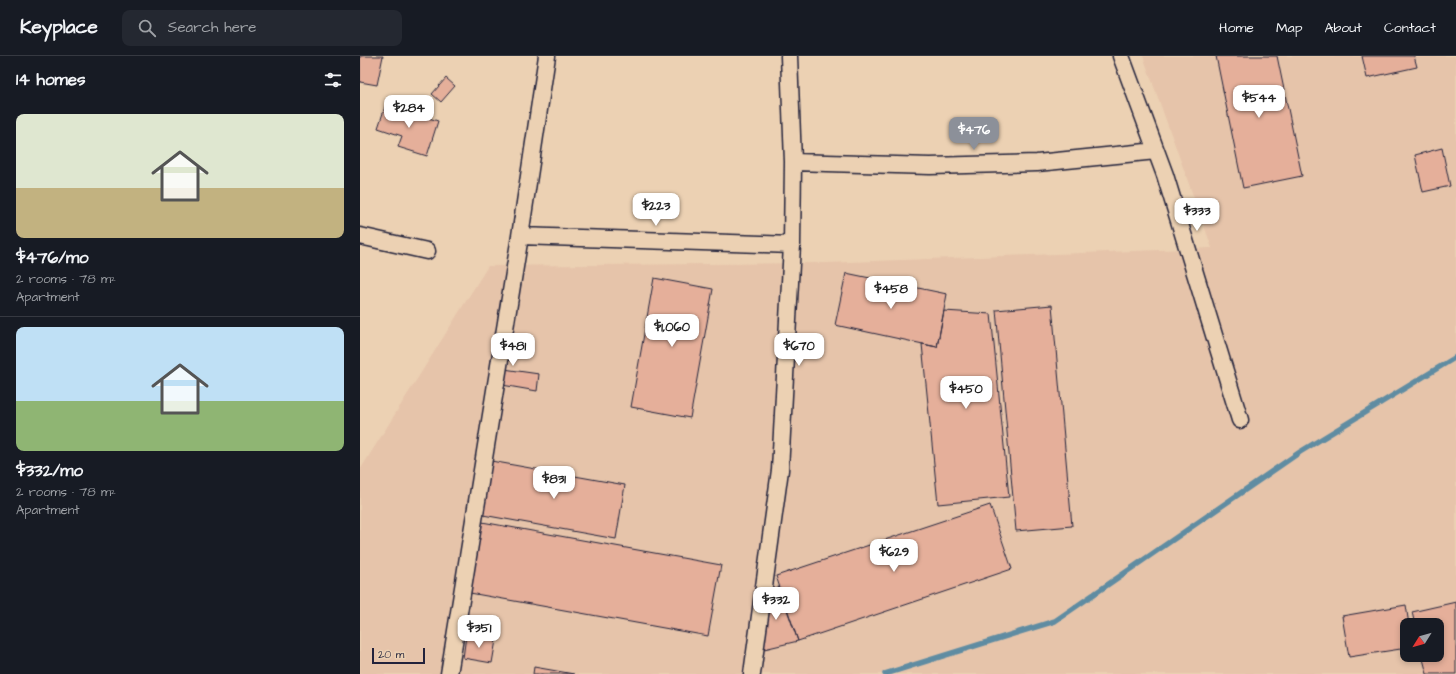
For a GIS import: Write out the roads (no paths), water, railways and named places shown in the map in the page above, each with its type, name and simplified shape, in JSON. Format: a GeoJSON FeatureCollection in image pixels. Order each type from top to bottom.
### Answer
{"type":"FeatureCollection","features":[{"type":"Feature","properties":{"kind":"street"},"geometry":{"type":"LineString","coordinates":[[449,674],[520,236],[547,56]]}},
{"type":"Feature","properties":{"kind":"street"},"geometry":{"type":"LineString","coordinates":[[752,674],[780,470],[792,246],[793,162],[789,56]]}},
{"type":"Feature","properties":{"kind":"street"},"geometry":{"type":"LineString","coordinates":[[1121,56],[1165,175],[1240,420]]}},
{"type":"Feature","properties":{"kind":"street"},"geometry":{"type":"LineString","coordinates":[[793,162],[930,166],[1037,163],[1156,151]]}},
{"type":"Feature","properties":{"kind":"street"},"geometry":{"type":"LineString","coordinates":[[360,236],[427,251]]}},
{"type":"Feature","properties":{"kind":"street"},"geometry":{"type":"LineString","coordinates":[[520,236],[792,246]]}},
{"type":"Feature","properties":{"kind":"waterway"},"geometry":{"type":"LineString","coordinates":[[885,674],[1055,621],[1300,452],[1456,357]]}}]}
